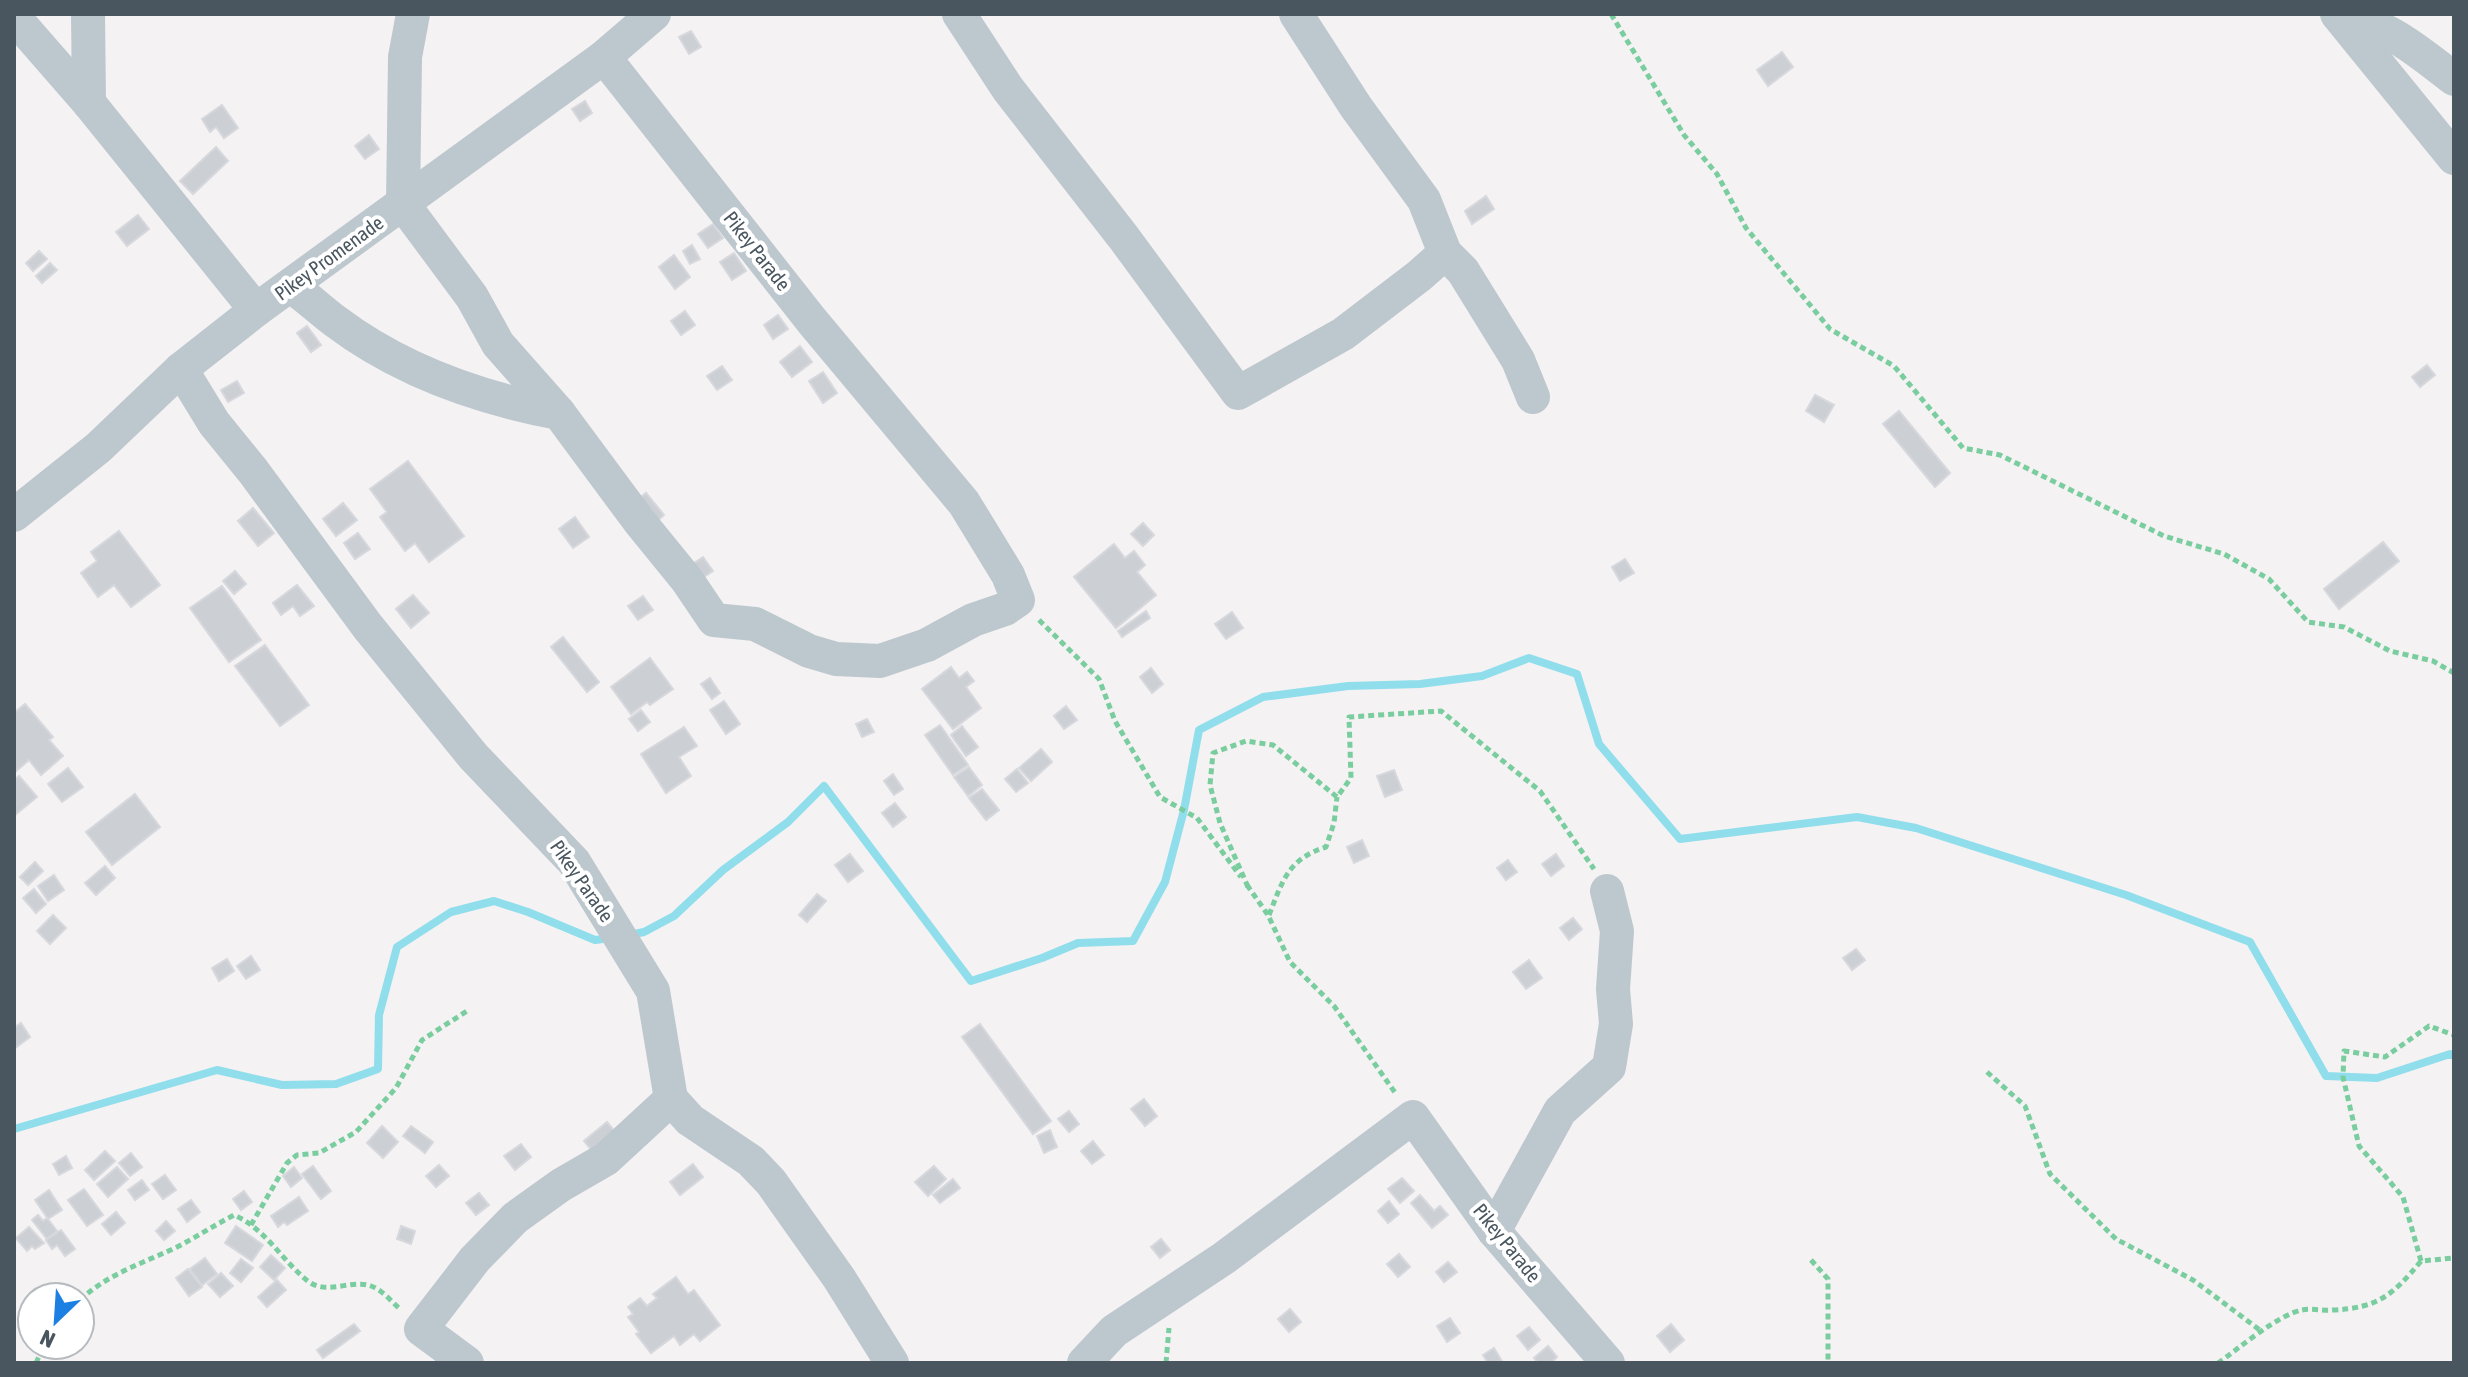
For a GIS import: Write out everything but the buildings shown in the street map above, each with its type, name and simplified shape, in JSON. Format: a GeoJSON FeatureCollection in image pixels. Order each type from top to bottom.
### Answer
{"type":"FeatureCollection","features":[{"type":"Feature","properties":{"kind":"street"},"geometry":{"type":"LineString","coordinates":[[88,14],[89,103]]}},
{"type":"Feature","properties":{"kind":"street"},"geometry":{"type":"LineString","coordinates":[[413,14],[405,57],[403,204],[472,297],[498,344],[559,413],[714,620],[755,624],[809,651],[836,659],[880,661],[927,645],[1018,600]]}},
{"type":"Feature","properties":{"kind":"street","name":"Pikey Promenade"},"geometry":{"type":"LineString","coordinates":[[14,515],[98,448],[181,369],[256,310],[292,287],[604,57],[654,14]]}},
{"type":"Feature","properties":{"kind":"street"},"geometry":{"type":"LineString","coordinates":[[959,14],[1008,89],[1124,238],[1238,393],[1343,334],[1445,253]]}},
{"type":"Feature","properties":{"kind":"street"},"geometry":{"type":"LineString","coordinates":[[1296,14],[1356,107],[1424,200],[1445,253],[1463,271],[1518,360],[1533,397]]}},
{"type":"Feature","properties":{"kind":"street"},"geometry":{"type":"LineString","coordinates":[[2338,15],[2355,17],[2375,26],[2427,57],[2454,79]]}},
{"type":"Feature","properties":{"kind":"street"},"geometry":{"type":"LineString","coordinates":[[2338,15],[2454,158]]}},
{"type":"Feature","properties":{"kind":"street"},"geometry":{"type":"LineString","coordinates":[[14,17],[89,103],[256,310]]}},
{"type":"Feature","properties":{"kind":"street","name":"Pikey Parade"},"geometry":{"type":"LineString","coordinates":[[604,57],[821,333],[964,503],[1008,575],[1018,600]]}},
{"type":"Feature","properties":{"kind":"street"},"geometry":{"type":"LineString","coordinates":[[292,287],[370,343],[433,377],[478,395],[559,413]]}},
{"type":"Feature","properties":{"kind":"street","name":"Pikey Parade"},"geometry":{"type":"LineString","coordinates":[[181,369],[214,423],[368,627],[473,756],[574,862],[653,991],[671,1099]]}},
{"type":"Feature","properties":{"kind":"street"},"geometry":{"type":"LineString","coordinates":[[1494,1231],[1560,1111],[1609,1067],[1616,1024],[1613,989],[1617,931],[1607,891]]}},
{"type":"Feature","properties":{"kind":"street"},"geometry":{"type":"LineString","coordinates":[[467,1363],[421,1329],[475,1259],[515,1218],[561,1185],[606,1159],[671,1099],[690,1120],[751,1161],[771,1182],[839,1278],[892,1363]]}},
{"type":"Feature","properties":{"kind":"street"},"geometry":{"type":"LineString","coordinates":[[1084,1363],[1114,1331],[1224,1258],[1413,1117]]}},
{"type":"Feature","properties":{"kind":"street","name":"Pikey Parade"},"geometry":{"type":"LineString","coordinates":[[1413,1117],[1494,1231],[1608,1363]]}},
{"type":"Feature","properties":{"kind":"path"},"geometry":{"type":"LineString","coordinates":[[1611,14],[1684,135],[1717,174],[1746,228],[1830,329],[1894,366],[1963,448],[2000,455],[2164,536],[2224,554],[2269,579],[2308,622],[2344,627],[2390,651],[2433,661],[2454,673]]}},
{"type":"Feature","properties":{"kind":"path"},"geometry":{"type":"LineString","coordinates":[[1018,600],[1099,679],[1115,721],[1160,797],[1197,818],[1268,915],[1290,962],[1334,1006],[1413,1117]]}},
{"type":"Feature","properties":{"kind":"path"},"geometry":{"type":"LineString","coordinates":[[1268,915],[1283,881],[1304,854],[1326,847],[1334,823],[1337,797],[1351,778],[1349,717],[1441,711],[1540,791],[1572,834],[1607,891]]}},
{"type":"Feature","properties":{"kind":"path"},"geometry":{"type":"LineString","coordinates":[[1248,887],[1220,823],[1210,785],[1213,753],[1246,741],[1273,745],[1337,797]]}},
{"type":"Feature","properties":{"kind":"path"},"geometry":{"type":"LineString","coordinates":[[251,1225],[287,1163],[297,1155],[319,1153],[356,1132],[396,1088],[422,1040],[467,1011]]}},
{"type":"Feature","properties":{"kind":"path"},"geometry":{"type":"LineString","coordinates":[[2421,1261],[2403,1197],[2359,1146],[2343,1077],[2344,1051],[2385,1057],[2429,1026],[2454,1035]]}},
{"type":"Feature","properties":{"kind":"path"},"geometry":{"type":"LineString","coordinates":[[1987,1072],[2025,1106],[2050,1174],[2116,1239],[2193,1280],[2261,1331]]}},
{"type":"Feature","properties":{"kind":"path"},"geometry":{"type":"LineString","coordinates":[[96,1285],[234,1215],[251,1225],[311,1283],[327,1288],[367,1284],[378,1289],[421,1329]]}},
{"type":"Feature","properties":{"kind":"path"},"geometry":{"type":"LineString","coordinates":[[2218,1363],[2261,1331],[2300,1310],[2335,1310],[2376,1304],[2402,1283],[2421,1261],[2454,1258]]}},
{"type":"Feature","properties":{"kind":"path"},"geometry":{"type":"LineString","coordinates":[[1811,1260],[1828,1279],[1828,1363]]}},
{"type":"Feature","properties":{"kind":"waterway"},"geometry":{"type":"LineString","coordinates":[[629,935],[644,932],[674,916],[723,870],[788,822],[824,786],[971,981],[1078,943],[1133,941],[1165,882],[1184,810],[1199,730],[1263,697],[1348,686],[1420,684],[1482,676],[1529,658],[1577,674],[1599,744],[1680,839],[1857,817],[1916,828],[2126,895],[2250,942],[2326,1076],[2377,1078],[2450,1054],[2454,1056]]}},
{"type":"Feature","properties":{"kind":"waterway"},"geometry":{"type":"LineString","coordinates":[[14,1129],[217,1070],[282,1085],[336,1084],[378,1069],[379,1015],[397,947],[451,912],[494,901],[595,940],[611,938]]}}]}
